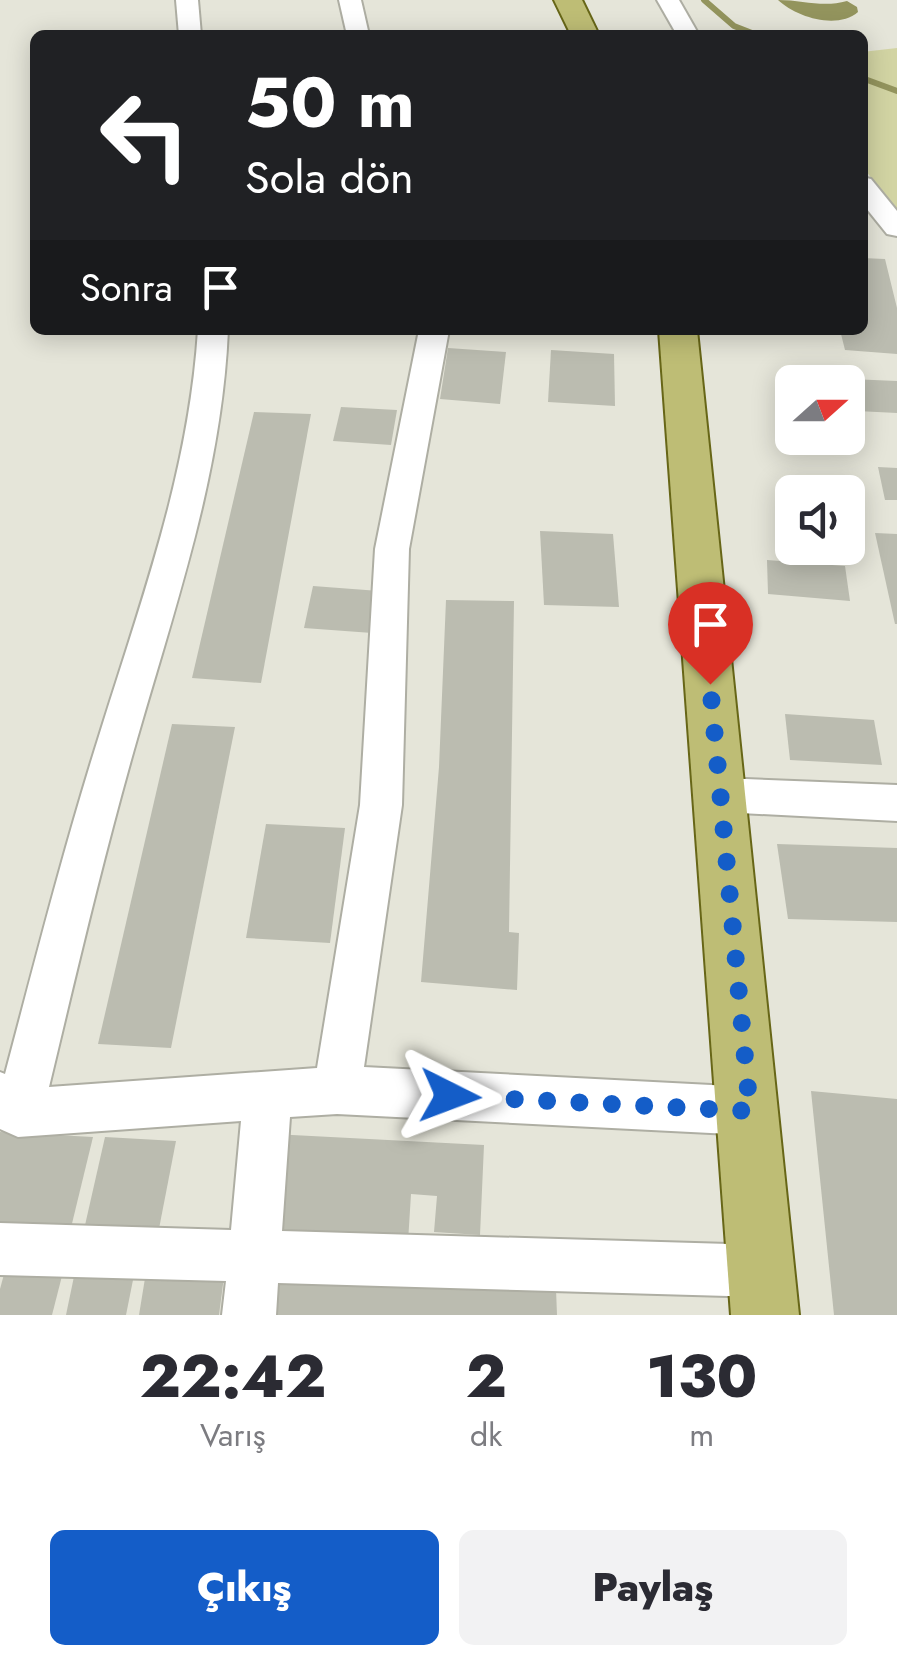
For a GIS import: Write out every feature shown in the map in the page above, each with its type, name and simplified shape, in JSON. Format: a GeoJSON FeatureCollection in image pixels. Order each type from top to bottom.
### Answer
{"type":"FeatureCollection","features":[{"type":"Feature","properties":{"kind":"main road"},"geometry":{"type":"LineString","coordinates":[[541,0],[556,30]]}},
{"type":"Feature","properties":{"kind":"main road"},"geometry":{"type":"LineString","coordinates":[[568,0],[582,30]]}},
{"type":"Feature","properties":{"kind":"main road"},"geometry":{"type":"LineString","coordinates":[[678,335],[764,1293]]}},
{"type":"Feature","properties":{"kind":"street"},"geometry":{"type":"LineString","coordinates":[[187,0],[190,30]]}},
{"type":"Feature","properties":{"kind":"street"},"geometry":{"type":"LineString","coordinates":[[350,0],[357,30]]}},
{"type":"Feature","properties":{"kind":"street"},"geometry":{"type":"LineString","coordinates":[[668,0],[685,30]]}},
{"type":"Feature","properties":{"kind":"street"},"geometry":{"type":"LineString","coordinates":[[868,192],[897,228]]}},
{"type":"Feature","properties":{"kind":"street"},"geometry":{"type":"LineString","coordinates":[[213,335],[212,382],[192,488],[9,1104],[337,1090],[750,1111]]}},
{"type":"Feature","properties":{"kind":"street"},"geometry":{"type":"LineString","coordinates":[[337,1090],[381,804],[392,548],[433,335]]}},
{"type":"Feature","properties":{"kind":"street"},"geometry":{"type":"LineString","coordinates":[[721,796],[897,803]]}},
{"type":"Feature","properties":{"kind":"street"},"geometry":{"type":"LineString","coordinates":[[249,1315],[268,1093]]}},
{"type":"Feature","properties":{"kind":"street"},"geometry":{"type":"LineString","coordinates":[[0,1249],[255,1258],[764,1293]]}},
{"type":"Feature","properties":{"kind":"shaded area"},"geometry":{"type":"Polygon","coordinates":[[[778,0],[821,4],[847,1],[858,12],[828,21],[795,12],[778,0]]]}},
{"type":"Feature","properties":{"kind":"shaded area"},"geometry":{"type":"Polygon","coordinates":[[[897,48],[897,212],[868,174],[868,51],[897,48]]]}},
{"type":"Feature","properties":{"kind":"building"},"geometry":{"type":"Polygon","coordinates":[[[868,258],[885,259],[897,308],[897,354],[845,350],[841,335],[868,335],[868,258]]]}},
{"type":"Feature","properties":{"kind":"building"},"geometry":{"type":"Polygon","coordinates":[[[448,348],[506,352],[500,404],[440,399],[448,348]]]}},
{"type":"Feature","properties":{"kind":"building"},"geometry":{"type":"Polygon","coordinates":[[[551,350],[614,354],[615,406],[548,402],[551,350]]]}},
{"type":"Feature","properties":{"kind":"building"},"geometry":{"type":"Polygon","coordinates":[[[865,380],[897,381],[897,413],[865,411],[865,380]]]}},
{"type":"Feature","properties":{"kind":"building"},"geometry":{"type":"Polygon","coordinates":[[[341,407],[397,410],[391,445],[333,441],[341,407]]]}},
{"type":"Feature","properties":{"kind":"building"},"geometry":{"type":"Polygon","coordinates":[[[254,412],[311,414],[261,683],[192,678],[254,412]]]}},
{"type":"Feature","properties":{"kind":"building"},"geometry":{"type":"Polygon","coordinates":[[[878,467],[897,468],[897,500],[885,500],[878,467]]]}},
{"type":"Feature","properties":{"kind":"building"},"geometry":{"type":"Polygon","coordinates":[[[540,531],[613,534],[619,607],[544,605],[540,531]]]}},
{"type":"Feature","properties":{"kind":"building"},"geometry":{"type":"Polygon","coordinates":[[[875,533],[897,534],[897,624],[895,624],[875,533]]]}},
{"type":"Feature","properties":{"kind":"building"},"geometry":{"type":"Polygon","coordinates":[[[767,560],[775,561],[775,565],[845,566],[850,601],[768,594],[767,560]]]}},
{"type":"Feature","properties":{"kind":"building"},"geometry":{"type":"Polygon","coordinates":[[[313,586],[379,591],[372,633],[304,628],[313,586]]]}},
{"type":"Feature","properties":{"kind":"building"},"geometry":{"type":"Polygon","coordinates":[[[446,600],[514,601],[509,932],[519,933],[517,990],[421,982],[439,767],[446,600]]]}},
{"type":"Feature","properties":{"kind":"building"},"geometry":{"type":"Polygon","coordinates":[[[785,714],[874,720],[882,765],[790,760],[785,714]]]}},
{"type":"Feature","properties":{"kind":"building"},"geometry":{"type":"Polygon","coordinates":[[[172,724],[235,727],[171,1048],[98,1044],[172,724]]]}},
{"type":"Feature","properties":{"kind":"building"},"geometry":{"type":"Polygon","coordinates":[[[266,824],[345,828],[330,943],[246,938],[266,824]]]}},
{"type":"Feature","properties":{"kind":"building"},"geometry":{"type":"Polygon","coordinates":[[[777,844],[897,848],[897,922],[788,919],[777,844]]]}},
{"type":"Feature","properties":{"kind":"building"},"geometry":{"type":"Polygon","coordinates":[[[811,1091],[897,1099],[897,1315],[834,1315],[811,1091]]]}},
{"type":"Feature","properties":{"kind":"building"},"geometry":{"type":"Polygon","coordinates":[[[0,1132],[93,1137],[68,1240],[0,1236],[0,1132]]]}},
{"type":"Feature","properties":{"kind":"building"},"geometry":{"type":"Polygon","coordinates":[[[273,1134],[484,1145],[480,1235],[434,1232],[437,1196],[411,1194],[408,1242],[260,1234],[273,1134]]]}},
{"type":"Feature","properties":{"kind":"building"},"geometry":{"type":"Polygon","coordinates":[[[105,1137],[176,1141],[157,1239],[83,1234],[105,1137]]]}},
{"type":"Feature","properties":{"kind":"building"},"geometry":{"type":"Polygon","coordinates":[[[77,1262],[136,1265],[126,1315],[66,1315],[77,1262]]]}},
{"type":"Feature","properties":{"kind":"building"},"geometry":{"type":"Polygon","coordinates":[[[147,1266],[225,1269],[219,1315],[139,1315],[147,1266]]]}},
{"type":"Feature","properties":{"kind":"building"},"geometry":{"type":"Polygon","coordinates":[[[6,1267],[63,1272],[52,1315],[0,1315],[0,1289],[6,1267]]]}},
{"type":"Feature","properties":{"kind":"building"},"geometry":{"type":"Polygon","coordinates":[[[266,1274],[556,1289],[557,1315],[261,1315],[266,1274]]]}},
{"type":"Feature","properties":{"kind":"waterway"},"geometry":{"type":"LineString","coordinates":[[704,0],[744,30]]}},
{"type":"Feature","properties":{"kind":"waterway"},"geometry":{"type":"LineString","coordinates":[[868,80],[897,91]]}},
{"type":"Feature","properties":{"kind":"route"},"geometry":{"type":"LineString","coordinates":[[450,1096],[750,1111],[710,684]]}}]}
